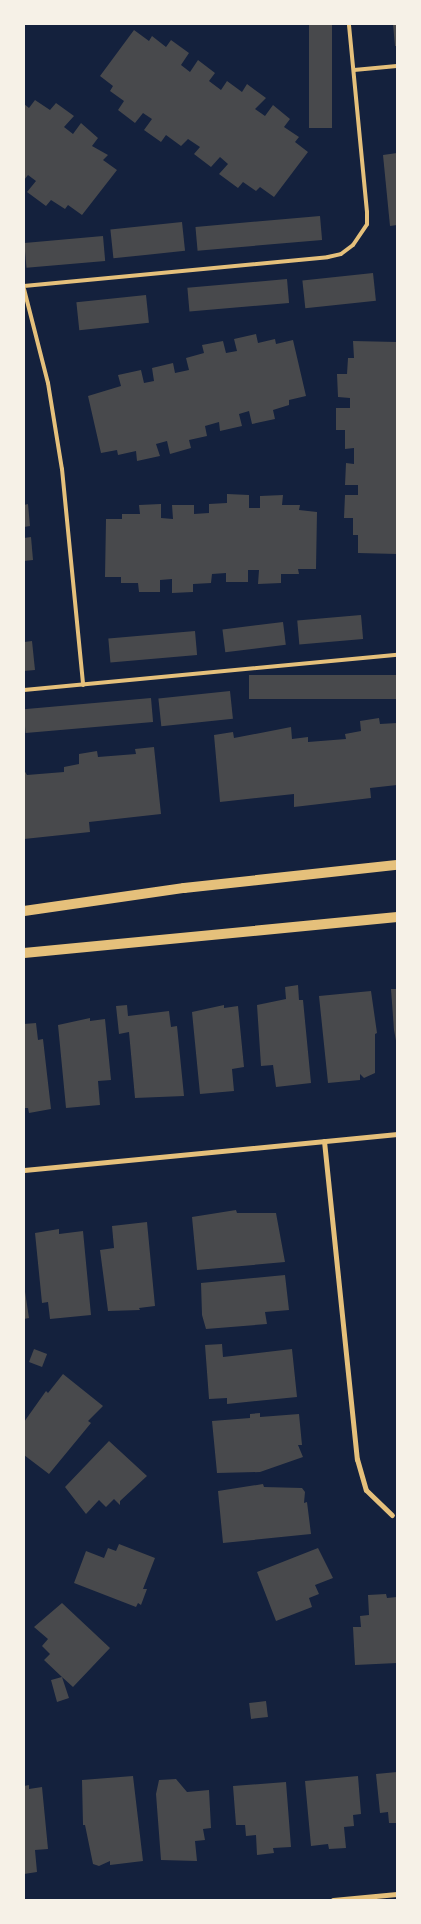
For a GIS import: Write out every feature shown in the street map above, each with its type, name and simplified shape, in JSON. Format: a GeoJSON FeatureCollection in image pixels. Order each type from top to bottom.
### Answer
{"type":"FeatureCollection","features":[{"type":"Feature","properties":{"kind":"main road"},"geometry":{"type":"LineString","coordinates":[[24,911],[184,888],[397,865]]}},
{"type":"Feature","properties":{"kind":"main road"},"geometry":{"type":"LineString","coordinates":[[24,953],[397,918]]}},
{"type":"Feature","properties":{"kind":"street"},"geometry":{"type":"LineString","coordinates":[[24,1170],[397,1134]]}},
{"type":"Feature","properties":{"kind":"street"},"geometry":{"type":"LineString","coordinates":[[324,1141],[357,1459],[366,1490],[392,1515]]}},
{"type":"Feature","properties":{"kind":"street"},"geometry":{"type":"LineString","coordinates":[[333,1900],[397,1894]]}},
{"type":"Feature","properties":{"kind":"lane"},"geometry":{"type":"LineString","coordinates":[[83,685],[57,434],[48,383],[24,288],[341,254],[353,246],[367,224],[349,24]]}},
{"type":"Feature","properties":{"kind":"lane"},"geometry":{"type":"LineString","coordinates":[[354,70],[397,66]]}},
{"type":"Feature","properties":{"kind":"lane"},"geometry":{"type":"LineString","coordinates":[[24,690],[397,655]]}},
{"type":"Feature","properties":{"kind":"building"},"geometry":{"type":"Polygon","coordinates":[[[309,24],[332,24],[332,128],[309,128],[309,24]]]}},
{"type":"Feature","properties":{"kind":"building"},"geometry":{"type":"Polygon","coordinates":[[[393,24],[397,24],[397,46],[395,46],[393,24]]]}},
{"type":"Feature","properties":{"kind":"building"},"geometry":{"type":"Polygon","coordinates":[[[134,30],[149,41],[152,36],[166,47],[171,40],[189,53],[181,65],[190,72],[198,60],[215,73],[209,81],[221,90],[227,81],[242,92],[247,84],[266,98],[255,109],[265,116],[273,105],[290,119],[284,127],[299,137],[295,142],[308,152],[274,197],[260,187],[256,191],[243,182],[238,188],[219,174],[228,164],[220,157],[211,167],[194,154],[200,147],[188,139],[181,146],[166,135],[161,142],[144,130],[152,119],[143,113],[135,123],[118,110],[124,101],[110,91],[113,86],[100,76],[134,30]]]}},
{"type":"Feature","properties":{"kind":"building"},"geometry":{"type":"Polygon","coordinates":[[[35,100],[50,110],[56,103],[74,116],[64,127],[73,134],[81,123],[98,138],[92,146],[108,155],[103,160],[117,170],[82,215],[68,205],[65,209],[51,200],[46,206],[27,192],[36,181],[28,175],[24,180],[24,104],[29,108],[35,100]]]}},
{"type":"Feature","properties":{"kind":"building"},"geometry":{"type":"Polygon","coordinates":[[[397,153],[397,225],[390,226],[383,155],[397,153]]]}},
{"type":"Feature","properties":{"kind":"building"},"geometry":{"type":"Polygon","coordinates":[[[320,216],[322,240],[198,251],[195,227],[320,216]]]}},
{"type":"Feature","properties":{"kind":"building"},"geometry":{"type":"Polygon","coordinates":[[[182,222],[185,251],[113,258],[110,230],[182,222]]]}},
{"type":"Feature","properties":{"kind":"building"},"geometry":{"type":"Polygon","coordinates":[[[103,236],[105,261],[26,268],[24,243],[103,236]]]}},
{"type":"Feature","properties":{"kind":"building"},"geometry":{"type":"Polygon","coordinates":[[[373,273],[376,301],[305,308],[302,280],[373,273]]]}},
{"type":"Feature","properties":{"kind":"building"},"geometry":{"type":"Polygon","coordinates":[[[287,279],[289,303],[189,312],[187,288],[287,279]]]}},
{"type":"Feature","properties":{"kind":"building"},"geometry":{"type":"Polygon","coordinates":[[[146,295],[149,323],[79,330],[76,302],[146,295]]]}},
{"type":"Feature","properties":{"kind":"building"},"geometry":{"type":"Polygon","coordinates":[[[256,334],[258,343],[275,339],[276,344],[293,340],[306,396],[289,400],[289,405],[273,410],[275,419],[252,424],[249,411],[239,414],[242,426],[220,431],[219,422],[205,426],[207,436],[189,440],[191,448],[170,454],[167,441],[156,444],[160,456],[137,461],[136,451],[118,455],[117,450],[101,453],[88,396],[121,386],[118,375],[141,370],[144,383],[154,381],[152,368],[173,363],[175,373],[189,370],[186,358],[204,353],[202,345],[223,341],[226,353],[237,351],[234,339],[256,334]]]}},
{"type":"Feature","properties":{"kind":"building"},"geometry":{"type":"Polygon","coordinates":[[[353,341],[397,342],[397,554],[358,553],[358,535],[353,535],[353,518],[344,518],[345,495],[358,495],[358,485],[345,485],[346,463],[354,464],[354,448],[345,449],[345,430],[336,430],[336,408],[350,408],[350,398],[338,397],[337,374],[347,374],[348,358],[354,358],[353,341]]]}},
{"type":"Feature","properties":{"kind":"building"},"geometry":{"type":"Polygon","coordinates":[[[227,494],[249,495],[249,508],[260,508],[260,496],[283,495],[282,505],[300,505],[299,510],[317,512],[316,569],[298,569],[299,574],[281,574],[281,583],[258,584],[259,570],[248,570],[248,582],[226,582],[226,573],[212,574],[211,583],[193,584],[193,592],[172,593],[172,579],[160,580],[160,592],[139,592],[138,583],[121,583],[121,577],[105,577],[106,519],[122,519],[122,514],[140,514],[139,505],[161,504],[161,518],[173,519],[172,505],[194,505],[194,514],[209,513],[209,504],[227,503],[227,494]]]}},
{"type":"Feature","properties":{"kind":"building"},"geometry":{"type":"Polygon","coordinates":[[[28,504],[30,526],[24,527],[24,505],[28,504]]]}},
{"type":"Feature","properties":{"kind":"building"},"geometry":{"type":"Polygon","coordinates":[[[31,537],[33,560],[24,561],[24,538],[31,537]]]}},
{"type":"Feature","properties":{"kind":"building"},"geometry":{"type":"Polygon","coordinates":[[[361,615],[363,639],[299,644],[297,621],[361,615]]]}},
{"type":"Feature","properties":{"kind":"building"},"geometry":{"type":"Polygon","coordinates":[[[283,622],[286,645],[225,652],[222,629],[283,622]]]}},
{"type":"Feature","properties":{"kind":"building"},"geometry":{"type":"Polygon","coordinates":[[[195,631],[197,655],[110,662],[108,639],[195,631]]]}},
{"type":"Feature","properties":{"kind":"building"},"geometry":{"type":"Polygon","coordinates":[[[32,641],[35,670],[24,671],[24,642],[32,641]]]}},
{"type":"Feature","properties":{"kind":"building"},"geometry":{"type":"Polygon","coordinates":[[[249,675],[397,675],[397,699],[249,699],[249,675]]]}},
{"type":"Feature","properties":{"kind":"building"},"geometry":{"type":"Polygon","coordinates":[[[230,691],[233,719],[161,726],[158,699],[230,691]]]}},
{"type":"Feature","properties":{"kind":"building"},"geometry":{"type":"Polygon","coordinates":[[[151,698],[153,722],[26,733],[24,709],[151,698]]]}},
{"type":"Feature","properties":{"kind":"building"},"geometry":{"type":"Polygon","coordinates":[[[379,718],[380,724],[397,723],[397,785],[370,788],[371,798],[294,807],[294,794],[220,802],[214,735],[233,732],[234,738],[291,727],[292,739],[308,737],[308,742],[346,739],[345,734],[361,731],[360,721],[379,718]]]}},
{"type":"Feature","properties":{"kind":"building"},"geometry":{"type":"Polygon","coordinates":[[[154,747],[161,814],[89,822],[90,832],[24,839],[24,770],[27,775],[64,772],[64,767],[79,764],[79,754],[97,751],[98,757],[136,754],[135,749],[154,747]]]}},
{"type":"Feature","properties":{"kind":"building"},"geometry":{"type":"Polygon","coordinates":[[[298,985],[299,1000],[303,1000],[311,1083],[276,1087],[273,1065],[261,1066],[257,1005],[286,999],[285,987],[298,985]]]}},
{"type":"Feature","properties":{"kind":"building"},"geometry":{"type":"Polygon","coordinates":[[[391,989],[397,989],[397,1046],[394,1030],[391,989]]]}},
{"type":"Feature","properties":{"kind":"building"},"geometry":{"type":"Polygon","coordinates":[[[371,991],[377,1033],[375,1034],[375,1073],[364,1078],[360,1074],[360,1080],[328,1083],[319,996],[371,991]]]}},
{"type":"Feature","properties":{"kind":"building"},"geometry":{"type":"Polygon","coordinates":[[[127,1005],[128,1016],[169,1011],[171,1027],[177,1026],[184,1096],[135,1098],[129,1032],[119,1034],[116,1006],[127,1005]]]}},
{"type":"Feature","properties":{"kind":"building"},"geometry":{"type":"Polygon","coordinates":[[[224,1005],[224,1008],[238,1006],[244,1067],[232,1069],[234,1091],[200,1094],[192,1012],[224,1005]]]}},
{"type":"Feature","properties":{"kind":"building"},"geometry":{"type":"Polygon","coordinates":[[[90,1018],[90,1021],[105,1019],[111,1080],[98,1081],[100,1105],[66,1108],[58,1025],[90,1018]]]}},
{"type":"Feature","properties":{"kind":"building"},"geometry":{"type":"Polygon","coordinates":[[[36,1023],[38,1040],[43,1039],[51,1109],[29,1113],[28,1108],[24,1108],[24,1024],[36,1023]]]}},
{"type":"Feature","properties":{"kind":"building"},"geometry":{"type":"Polygon","coordinates":[[[236,1210],[237,1213],[276,1213],[285,1262],[197,1270],[192,1217],[236,1210]]]}},
{"type":"Feature","properties":{"kind":"building"},"geometry":{"type":"Polygon","coordinates":[[[147,1222],[155,1306],[139,1308],[140,1310],[108,1311],[100,1250],[114,1248],[112,1226],[147,1222]]]}},
{"type":"Feature","properties":{"kind":"building"},"geometry":{"type":"Polygon","coordinates":[[[59,1229],[59,1234],[83,1231],[91,1315],[50,1319],[48,1302],[42,1303],[35,1233],[59,1229]]]}},
{"type":"Feature","properties":{"kind":"building"},"geometry":{"type":"Polygon","coordinates":[[[285,1275],[289,1310],[265,1312],[267,1324],[206,1329],[202,1315],[201,1283],[285,1275]]]}},
{"type":"Feature","properties":{"kind":"building"},"geometry":{"type":"Polygon","coordinates":[[[24,1285],[29,1318],[24,1319],[24,1285]]]}},
{"type":"Feature","properties":{"kind":"building"},"geometry":{"type":"Polygon","coordinates":[[[222,1344],[223,1357],[292,1349],[297,1397],[227,1404],[227,1398],[209,1399],[205,1345],[222,1344]]]}},
{"type":"Feature","properties":{"kind":"building"},"geometry":{"type":"Polygon","coordinates":[[[34,1349],[47,1354],[42,1367],[29,1362],[34,1349]]]}},
{"type":"Feature","properties":{"kind":"building"},"geometry":{"type":"Polygon","coordinates":[[[63,1374],[103,1406],[88,1421],[91,1423],[49,1474],[24,1455],[24,1422],[46,1391],[48,1393],[63,1374]]]}},
{"type":"Feature","properties":{"kind":"building"},"geometry":{"type":"Polygon","coordinates":[[[260,1413],[260,1417],[299,1414],[302,1445],[298,1445],[303,1457],[260,1472],[217,1473],[212,1421],[250,1418],[250,1414],[260,1413]]]}},
{"type":"Feature","properties":{"kind":"building"},"geometry":{"type":"Polygon","coordinates":[[[109,1441],[147,1476],[120,1501],[120,1505],[114,1499],[106,1507],[99,1500],[86,1514],[65,1487],[109,1441]]]}},
{"type":"Feature","properties":{"kind":"building"},"geometry":{"type":"Polygon","coordinates":[[[263,1484],[264,1487],[302,1488],[305,1492],[304,1503],[307,1502],[311,1534],[223,1543],[218,1491],[263,1484]]]}},
{"type":"Feature","properties":{"kind":"building"},"geometry":{"type":"Polygon","coordinates":[[[119,1544],[155,1558],[143,1589],[147,1589],[141,1605],[138,1603],[136,1607],[74,1583],[86,1551],[104,1558],[108,1548],[116,1551],[119,1544]]]}},
{"type":"Feature","properties":{"kind":"building"},"geometry":{"type":"Polygon","coordinates":[[[318,1548],[333,1578],[315,1585],[319,1594],[309,1598],[312,1607],[276,1621],[257,1572],[318,1548]]]}},
{"type":"Feature","properties":{"kind":"building"},"geometry":{"type":"Polygon","coordinates":[[[386,1594],[387,1598],[397,1597],[397,1663],[355,1665],[353,1627],[361,1627],[360,1616],[369,1615],[368,1595],[386,1594]]]}},
{"type":"Feature","properties":{"kind":"building"},"geometry":{"type":"Polygon","coordinates":[[[62,1603],[110,1648],[73,1687],[44,1660],[50,1654],[42,1646],[48,1639],[34,1627],[62,1603]]]}},
{"type":"Feature","properties":{"kind":"building"},"geometry":{"type":"Polygon","coordinates":[[[62,1677],[69,1698],[57,1702],[51,1680],[62,1677]]]}},
{"type":"Feature","properties":{"kind":"building"},"geometry":{"type":"Polygon","coordinates":[[[266,1701],[268,1717],[251,1719],[249,1703],[266,1701]]]}},
{"type":"Feature","properties":{"kind":"building"},"geometry":{"type":"Polygon","coordinates":[[[397,1772],[397,1823],[389,1823],[388,1812],[380,1813],[376,1774],[397,1772]]]}},
{"type":"Feature","properties":{"kind":"building"},"geometry":{"type":"Polygon","coordinates":[[[133,1776],[143,1861],[110,1865],[110,1861],[99,1866],[93,1864],[85,1825],[83,1825],[82,1780],[133,1776]]]}},
{"type":"Feature","properties":{"kind":"building"},"geometry":{"type":"Polygon","coordinates":[[[358,1776],[361,1814],[353,1815],[354,1826],[344,1827],[346,1848],[329,1849],[328,1844],[311,1846],[305,1781],[358,1776]]]}},
{"type":"Feature","properties":{"kind":"building"},"geometry":{"type":"Polygon","coordinates":[[[176,1779],[187,1792],[209,1790],[211,1828],[203,1829],[205,1840],[195,1841],[197,1861],[161,1860],[156,1794],[159,1780],[176,1779]]]}},
{"type":"Feature","properties":{"kind":"building"},"geometry":{"type":"Polygon","coordinates":[[[286,1782],[291,1847],[273,1848],[274,1853],[257,1855],[256,1835],[246,1836],[245,1825],[236,1825],[233,1786],[286,1782]]]}},
{"type":"Feature","properties":{"kind":"building"},"geometry":{"type":"Polygon","coordinates":[[[29,1785],[29,1789],[42,1787],[48,1849],[35,1850],[37,1872],[24,1874],[24,1786],[29,1785]]]}}]}
